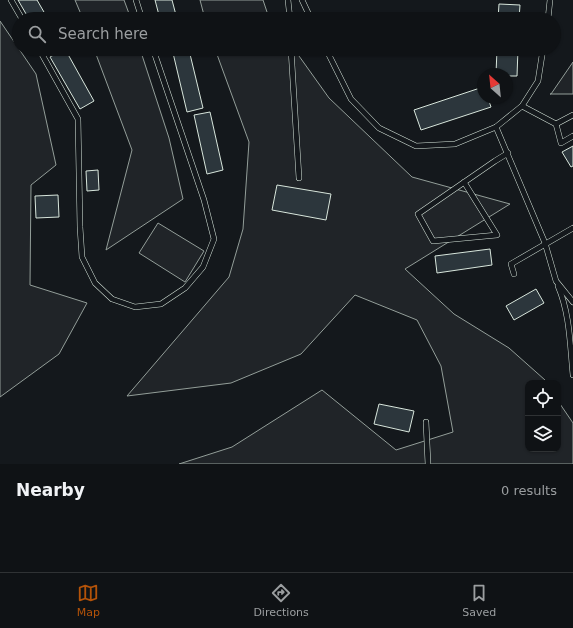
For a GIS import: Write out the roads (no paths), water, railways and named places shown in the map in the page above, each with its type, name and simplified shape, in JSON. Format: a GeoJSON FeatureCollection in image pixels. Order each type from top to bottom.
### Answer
{"type":"FeatureCollection","features":[{"type":"Feature","properties":{"kind":"lane"},"geometry":{"type":"LineString","coordinates":[[11,0],[18,12]]}},
{"type":"Feature","properties":{"kind":"lane"},"geometry":{"type":"LineString","coordinates":[[136,0],[140,12]]}},
{"type":"Feature","properties":{"kind":"lane"},"geometry":{"type":"LineString","coordinates":[[288,0],[289,12]]}},
{"type":"Feature","properties":{"kind":"lane"},"geometry":{"type":"LineString","coordinates":[[302,0],[308,12]]}},
{"type":"Feature","properties":{"kind":"lane"},"geometry":{"type":"LineString","coordinates":[[549,12],[550,0]]}},
{"type":"Feature","properties":{"kind":"lane"},"geometry":{"type":"LineString","coordinates":[[43,56],[78,119],[82,257],[95,283],[112,299],[135,307],[161,304],[185,288],[203,267],[214,238],[204,200],[154,56]]}},
{"type":"Feature","properties":{"kind":"lane"},"geometry":{"type":"LineString","coordinates":[[291,56],[299,178]]}},
{"type":"Feature","properties":{"kind":"lane"},"geometry":{"type":"LineString","coordinates":[[330,56],[351,99],[379,128],[416,146],[455,144],[496,127],[522,106],[538,81],[542,56]]}},
{"type":"Feature","properties":{"kind":"lane"},"geometry":{"type":"LineString","coordinates":[[522,106],[556,124],[561,143],[573,136]]}},
{"type":"Feature","properties":{"kind":"lane"},"geometry":{"type":"LineString","coordinates":[[556,124],[573,115]]}},
{"type":"Feature","properties":{"kind":"lane"},"geometry":{"type":"LineString","coordinates":[[496,127],[545,243],[556,281],[564,298],[567,310],[573,375]]}},
{"type":"Feature","properties":{"kind":"lane"},"geometry":{"type":"LineString","coordinates":[[464,182],[497,234],[433,241],[418,214],[464,182],[508,153]]}},
{"type":"Feature","properties":{"kind":"lane"},"geometry":{"type":"LineString","coordinates":[[514,274],[511,264],[573,228]]}},
{"type":"Feature","properties":{"kind":"lane"},"geometry":{"type":"LineString","coordinates":[[556,281],[573,302]]}},
{"type":"Feature","properties":{"kind":"lane"},"geometry":{"type":"LineString","coordinates":[[426,422],[428,464]]}}]}
